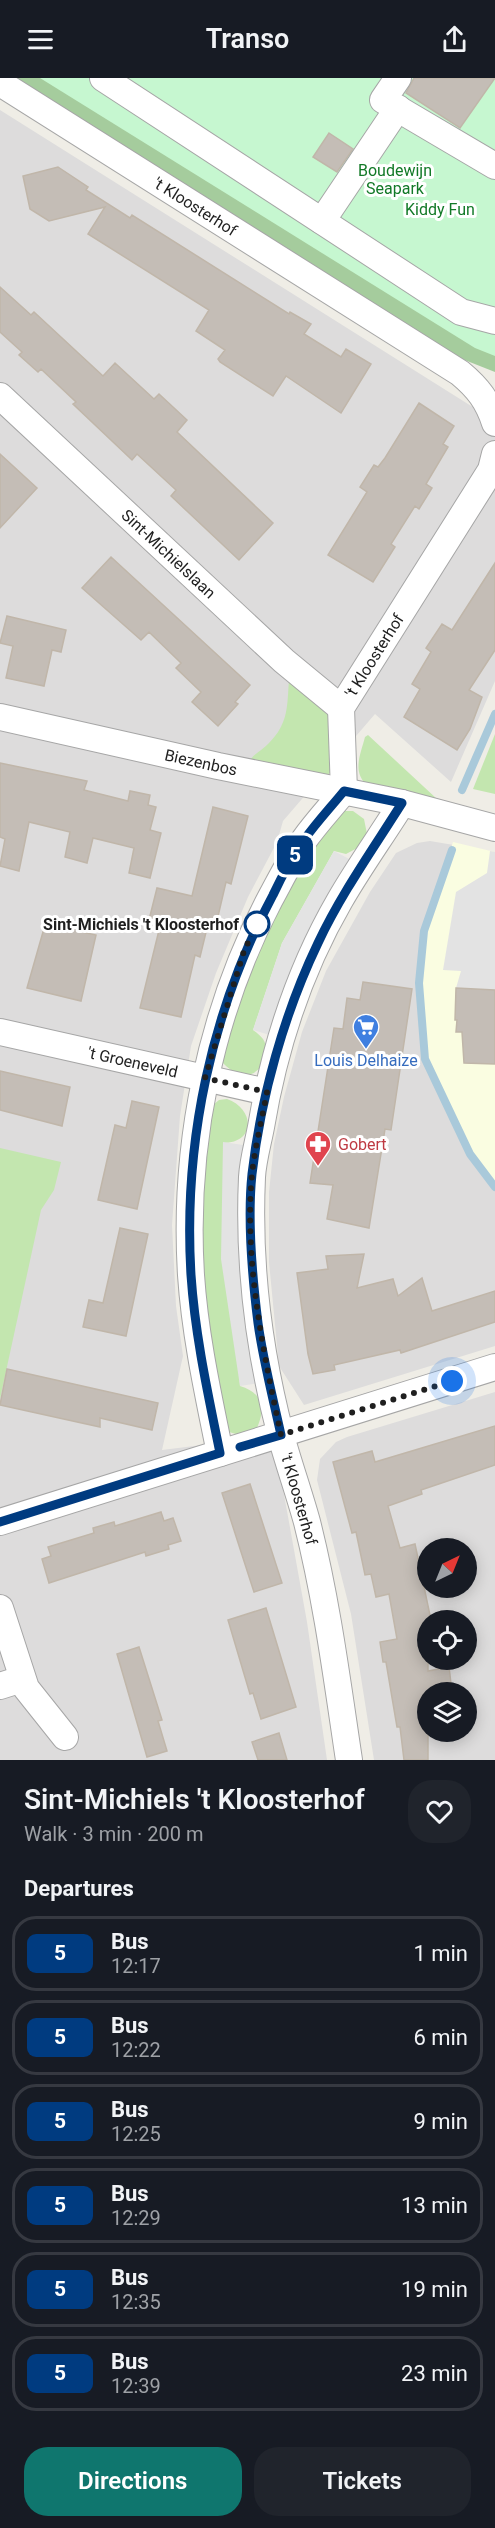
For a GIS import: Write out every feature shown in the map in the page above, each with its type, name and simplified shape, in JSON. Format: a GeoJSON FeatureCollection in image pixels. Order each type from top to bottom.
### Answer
{"type":"FeatureCollection","features":[{"type":"Feature","properties":{"kind":"street"},"geometry":{"type":"LineString","coordinates":[[103,78],[461,312],[495,321]]}},
{"type":"Feature","properties":{"kind":"street"},"geometry":{"type":"LineString","coordinates":[[398,78],[383,99],[495,166]]}},
{"type":"Feature","properties":{"kind":"street","name":"'t Kloosterhof"},"geometry":{"type":"LineString","coordinates":[[0,83],[460,373],[483,395],[495,423]]}},
{"type":"Feature","properties":{"kind":"street"},"geometry":{"type":"LineString","coordinates":[[322,221],[398,108]]}},
{"type":"Feature","properties":{"kind":"street","name":"Sint-Michielslaan"},"geometry":{"type":"LineString","coordinates":[[0,396],[284,661],[341,708]]}},
{"type":"Feature","properties":{"kind":"street","name":"'t Kloosterhof"},"geometry":{"type":"LineString","coordinates":[[344,791],[341,708],[491,470],[495,454]]}},
{"type":"Feature","properties":{"kind":"street","name":"Biezenbos"},"geometry":{"type":"LineString","coordinates":[[0,717],[219,766],[402,803]]}},
{"type":"Feature","properties":{"kind":"street"},"geometry":{"type":"LineString","coordinates":[[220,1453],[204,1377],[191,1275],[190,1189],[198,1111],[205,1078],[244,951],[304,840],[344,791]]}},
{"type":"Feature","properties":{"kind":"street"},"geometry":{"type":"LineString","coordinates":[[402,803],[495,828]]}},
{"type":"Feature","properties":{"kind":"street","name":"'t Kloosterhof"},"geometry":{"type":"LineString","coordinates":[[349,1760],[321,1586],[307,1522],[281,1435],[258,1325],[252,1249],[252,1175],[267,1092],[285,1027],[317,943],[339,901],[402,803]]}},
{"type":"Feature","properties":{"kind":"street","name":"'t Groeneveld"},"geometry":{"type":"LineString","coordinates":[[0,1032],[267,1092]]}},
{"type":"Feature","properties":{"kind":"street"},"geometry":{"type":"LineString","coordinates":[[0,1522],[495,1367]]}},
{"type":"Feature","properties":{"kind":"street"},"geometry":{"type":"LineString","coordinates":[[0,1608],[11,1682],[65,1737]]}},
{"type":"Feature","properties":{"kind":"shaded area"},"geometry":{"type":"Polygon","coordinates":[[[0,110],[495,421],[495,681],[451,782],[375,714],[283,821],[277,842],[248,897],[216,973],[191,1046],[180,1116],[172,1225],[176,1306],[183,1356],[162,1450],[281,1435],[276,1450],[307,1622],[327,1760],[0,1760],[0,110]]]}},
{"type":"Feature","properties":{"kind":"shaded area"},"geometry":{"type":"Polygon","coordinates":[[[430,841],[495,852],[495,1346],[304,1405],[279,1366],[269,1262],[269,1192],[274,1144],[284,1097],[302,1032],[326,971],[370,892],[396,853],[417,843],[430,841]]]}},
{"type":"Feature","properties":{"kind":"shaded area"},"geometry":{"type":"Polygon","coordinates":[[[453,842],[495,852],[495,1187],[470,1154],[425,1059],[419,983],[424,931],[453,842]]]}},
{"type":"Feature","properties":{"kind":"shaded area"},"geometry":{"type":"Polygon","coordinates":[[[334,851],[353,861],[273,1036],[253,1030],[282,943],[334,851]]]}},
{"type":"Feature","properties":{"kind":"shaded area"},"geometry":{"type":"Polygon","coordinates":[[[490,851],[495,852],[495,990],[456,988],[461,971],[443,970],[456,892],[487,873],[490,851]]]}},
{"type":"Feature","properties":{"kind":"shaded area"},"geometry":{"type":"Polygon","coordinates":[[[223,1142],[243,1145],[240,1269],[260,1383],[240,1386],[221,1259],[223,1142]]]}},
{"type":"Feature","properties":{"kind":"shaded area"},"geometry":{"type":"Polygon","coordinates":[[[495,1392],[495,1760],[374,1760],[351,1614],[317,1480],[320,1459],[336,1442],[495,1392]]]}},
{"type":"Feature","properties":{"kind":"green space"},"geometry":{"type":"Polygon","coordinates":[[[15,78],[87,78],[495,336],[495,372],[457,357],[15,78]]]}},
{"type":"Feature","properties":{"kind":"green space","name":"Boudewijn Seapark"},"geometry":{"type":"Polygon","coordinates":[[[40,78],[495,78],[495,356],[475,348],[40,78]]]}},
{"type":"Feature","properties":{"kind":"green space"},"geometry":{"type":"Polygon","coordinates":[[[289,680],[328,715],[331,771],[328,775],[251,759],[276,736],[284,721],[289,680]]]}},
{"type":"Feature","properties":{"kind":"green space"},"geometry":{"type":"Polygon","coordinates":[[[495,734],[495,794],[473,789],[495,734]]]}},
{"type":"Feature","properties":{"kind":"green space"},"geometry":{"type":"Polygon","coordinates":[[[368,735],[437,800],[366,784],[358,768],[365,737],[368,735]]]}},
{"type":"Feature","properties":{"kind":"green space"},"geometry":{"type":"Polygon","coordinates":[[[341,811],[353,811],[364,819],[367,834],[363,845],[346,854],[334,851],[282,943],[253,1030],[266,1045],[266,1056],[257,1071],[246,1075],[239,1074],[222,1062],[232,1009],[294,876],[329,820],[341,811]]]}},
{"type":"Feature","properties":{"kind":"green space"},"geometry":{"type":"Polygon","coordinates":[[[227,1099],[243,1110],[248,1125],[241,1138],[234,1142],[223,1143],[240,1386],[259,1398],[262,1410],[255,1432],[239,1435],[226,1431],[198,1266],[207,1110],[219,1100],[227,1099]]]}},
{"type":"Feature","properties":{"kind":"green space"},"geometry":{"type":"Polygon","coordinates":[[[0,1148],[61,1162],[54,1190],[41,1210],[0,1399],[0,1148]]]}},
{"type":"Feature","properties":{"kind":"building"},"geometry":{"type":"Polygon","coordinates":[[[414,78],[495,78],[460,128],[406,93],[414,78]]]}},
{"type":"Feature","properties":{"kind":"building"},"geometry":{"type":"Polygon","coordinates":[[[329,133],[353,149],[337,172],[313,157],[329,133]]]}},
{"type":"Feature","properties":{"kind":"building"},"geometry":{"type":"Polygon","coordinates":[[[58,167],[88,187],[86,190],[130,218],[132,215],[289,314],[290,312],[311,324],[304,334],[341,357],[346,349],[371,364],[341,413],[286,376],[273,396],[220,362],[218,359],[225,350],[196,331],[209,310],[88,234],[105,207],[49,221],[30,209],[23,176],[58,167]]]}},
{"type":"Feature","properties":{"kind":"building"},"geometry":{"type":"Polygon","coordinates":[[[0,287],[31,315],[34,312],[103,376],[115,363],[154,399],[159,394],[187,420],[177,432],[273,523],[239,560],[171,496],[176,490],[137,454],[132,460],[73,404],[76,402],[41,369],[38,372],[19,355],[22,352],[0,332],[0,287]]]}},
{"type":"Feature","properties":{"kind":"building"},"geometry":{"type":"Polygon","coordinates":[[[419,403],[454,426],[443,444],[448,447],[426,484],[432,488],[419,509],[415,506],[391,544],[395,547],[373,582],[328,555],[367,492],[360,487],[374,465],[378,467],[385,458],[419,403]]]}},
{"type":"Feature","properties":{"kind":"building"},"geometry":{"type":"Polygon","coordinates":[[[0,454],[37,488],[0,528],[0,454]]]}},
{"type":"Feature","properties":{"kind":"building"},"geometry":{"type":"Polygon","coordinates":[[[111,557],[250,685],[235,702],[238,704],[218,726],[192,702],[201,692],[176,668],[181,663],[149,632],[141,640],[82,588],[111,557]]]}},
{"type":"Feature","properties":{"kind":"building"},"geometry":{"type":"Polygon","coordinates":[[[495,563],[495,650],[469,690],[482,697],[470,729],[457,750],[404,717],[420,689],[412,684],[431,652],[426,648],[442,624],[452,630],[495,563]]]}},
{"type":"Feature","properties":{"kind":"building"},"geometry":{"type":"Polygon","coordinates":[[[7,616],[66,630],[61,652],[52,650],[44,686],[6,678],[13,646],[0,643],[7,616]]]}},
{"type":"Feature","properties":{"kind":"building"},"geometry":{"type":"Polygon","coordinates":[[[0,763],[87,781],[84,790],[128,801],[130,791],[150,795],[148,805],[156,807],[150,830],[161,833],[150,878],[129,873],[134,848],[93,838],[87,863],[65,857],[70,832],[29,822],[19,871],[0,866],[5,839],[0,837],[0,763]]]}},
{"type":"Feature","properties":{"kind":"building"},"geometry":{"type":"Polygon","coordinates":[[[213,807],[248,816],[231,884],[226,882],[216,925],[208,924],[200,957],[195,955],[181,1017],[140,1008],[161,922],[149,920],[157,888],[192,896],[213,807]]]}},
{"type":"Feature","properties":{"kind":"building"},"geometry":{"type":"Polygon","coordinates":[[[47,918],[78,926],[77,931],[96,935],[81,1001],[27,988],[47,918]]]}},
{"type":"Feature","properties":{"kind":"building"},"geometry":{"type":"Polygon","coordinates":[[[363,982],[412,989],[391,1130],[385,1129],[369,1228],[327,1219],[333,1185],[310,1183],[334,1028],[343,1029],[347,998],[360,1000],[363,982]]]}},
{"type":"Feature","properties":{"kind":"building"},"geometry":{"type":"Polygon","coordinates":[[[456,988],[495,990],[495,1064],[464,1063],[462,1032],[456,1032],[456,988]]]}},
{"type":"Feature","properties":{"kind":"building"},"geometry":{"type":"Polygon","coordinates":[[[0,1071],[70,1087],[62,1126],[0,1110],[0,1071]]]}},
{"type":"Feature","properties":{"kind":"building"},"geometry":{"type":"Polygon","coordinates":[[[132,1101],[159,1107],[137,1209],[98,1200],[115,1125],[126,1128],[132,1101]]]}},
{"type":"Feature","properties":{"kind":"building"},"geometry":{"type":"Polygon","coordinates":[[[120,1228],[148,1234],[126,1336],[83,1327],[89,1300],[103,1303],[120,1228]]]}},
{"type":"Feature","properties":{"kind":"building"},"geometry":{"type":"Polygon","coordinates":[[[364,1254],[357,1288],[393,1279],[398,1296],[422,1278],[432,1311],[495,1291],[495,1322],[401,1353],[400,1350],[334,1365],[335,1370],[313,1374],[308,1354],[297,1273],[328,1269],[326,1256],[364,1254]]]}},
{"type":"Feature","properties":{"kind":"building"},"geometry":{"type":"Polygon","coordinates":[[[7,1369],[158,1403],[152,1430],[100,1418],[100,1427],[0,1405],[7,1369]]]}},
{"type":"Feature","properties":{"kind":"building"},"geometry":{"type":"Polygon","coordinates":[[[495,1426],[495,1465],[421,1490],[422,1494],[388,1506],[400,1548],[415,1544],[417,1598],[426,1598],[429,1610],[417,1610],[417,1670],[449,1670],[451,1682],[417,1682],[417,1742],[428,1742],[428,1760],[404,1760],[400,1727],[397,1727],[386,1662],[383,1662],[380,1642],[397,1639],[389,1594],[376,1597],[371,1574],[365,1575],[356,1532],[352,1533],[333,1462],[372,1451],[375,1462],[495,1426]]]}},
{"type":"Feature","properties":{"kind":"building"},"geometry":{"type":"Polygon","coordinates":[[[250,1484],[282,1583],[254,1592],[222,1493],[250,1484]]]}},
{"type":"Feature","properties":{"kind":"building"},"geometry":{"type":"Polygon","coordinates":[[[161,1512],[164,1521],[173,1518],[181,1541],[168,1545],[169,1549],[146,1556],[145,1552],[49,1583],[42,1559],[51,1556],[48,1547],[94,1533],[93,1528],[114,1522],[115,1526],[161,1512]]]}},
{"type":"Feature","properties":{"kind":"building"},"geometry":{"type":"Polygon","coordinates":[[[266,1608],[296,1707],[261,1719],[253,1693],[250,1694],[228,1620],[266,1608]]]}},
{"type":"Feature","properties":{"kind":"building"},"geometry":{"type":"Polygon","coordinates":[[[139,1647],[162,1720],[158,1721],[167,1751],[147,1757],[117,1654],[139,1647]]]}},
{"type":"Feature","properties":{"kind":"building"},"geometry":{"type":"Polygon","coordinates":[[[279,1733],[287,1760],[258,1760],[252,1742],[279,1733]]]}},
{"type":"Feature","properties":{"kind":"waterway"},"geometry":{"type":"LineString","coordinates":[[462,790],[495,714]]}},
{"type":"Feature","properties":{"kind":"waterway"},"geometry":{"type":"LineString","coordinates":[[452,850],[424,931],[419,983],[425,1059],[470,1154],[495,1187]]}},
{"type":"Feature","properties":{"kind":"bus line","name":"5"},"geometry":{"type":"LineString","coordinates":[[0,1522],[220,1453],[204,1377],[191,1275],[190,1189],[198,1111],[205,1078],[244,951],[282,876],[304,840],[344,791],[402,803],[339,901],[317,943],[285,1027],[267,1092],[252,1175],[252,1249],[258,1325],[281,1435],[240,1447]]}},
{"type":"Feature","properties":{"kind":"place","name":"Sint-Michiels 't Kloosterhof"},"geometry":{"type":"Point","coordinates":[257,924]}},
{"type":"Feature","properties":{"kind":"place","name":"Louis Delhaize"},"geometry":{"type":"Point","coordinates":[366,1050]}},
{"type":"Feature","properties":{"kind":"place","name":"Gobert"},"geometry":{"type":"Point","coordinates":[318,1167]}},
{"type":"Feature","properties":{"kind":"route"},"geometry":{"type":"LineString","coordinates":[[257,924],[244,951],[205,1078],[267,1092],[252,1175],[252,1249],[258,1325],[281,1435],[452,1381]]}},
{"type":"Feature","properties":{"kind":"park label","name":"Kiddy Fun"},"geometry":{"type":"Point","coordinates":[440,209]}}]}
